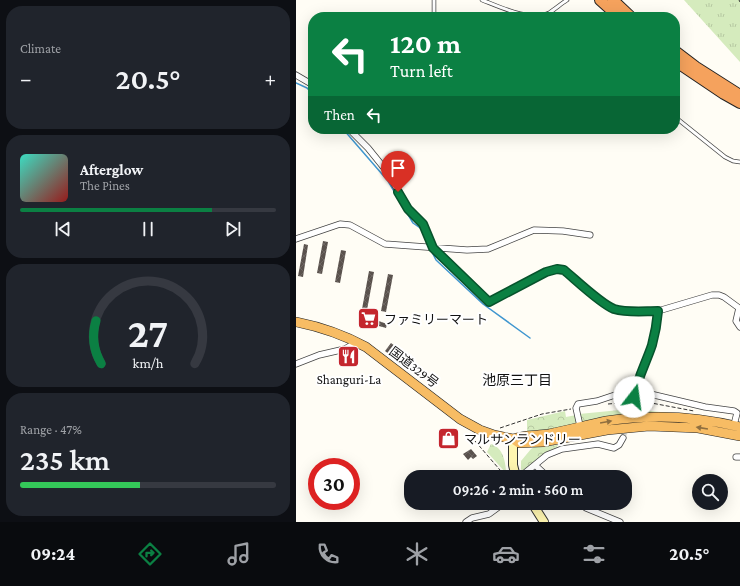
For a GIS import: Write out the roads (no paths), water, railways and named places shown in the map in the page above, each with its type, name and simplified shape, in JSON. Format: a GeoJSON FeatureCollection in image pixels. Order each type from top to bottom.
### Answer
{"type":"FeatureCollection","features":[{"type":"Feature","properties":{"kind":"highway"},"geometry":{"type":"LineString","coordinates":[[600,0],[613,12]]}},
{"type":"Feature","properties":{"kind":"highway"},"geometry":{"type":"LineString","coordinates":[[613,0],[626,12]]}},
{"type":"Feature","properties":{"kind":"highway"},"geometry":{"type":"LineString","coordinates":[[680,56],[740,95]]}},
{"type":"Feature","properties":{"kind":"highway"},"geometry":{"type":"LineString","coordinates":[[680,64],[711,86],[740,103]]}},
{"type":"Feature","properties":{"kind":"highway","name":"国道329号"},"geometry":{"type":"LineString","coordinates":[[296,322],[325,328],[366,347],[466,422],[487,432],[513,439],[519,443],[526,444],[607,430],[649,426],[698,428],[740,436]]}},
{"type":"Feature","properties":{"kind":"highway","name":"国道329号"},"geometry":{"type":"LineString","coordinates":[[513,439],[520,436],[548,434],[580,426],[627,418],[656,417],[700,419],[737,426]]}},
{"type":"Feature","properties":{"kind":"main road"},"geometry":{"type":"LineString","coordinates":[[513,439],[514,470]]}},
{"type":"Feature","properties":{"kind":"main road"},"geometry":{"type":"LineString","coordinates":[[536,510],[544,522]]}},
{"type":"Feature","properties":{"kind":"street"},"geometry":{"type":"LineString","coordinates":[[296,75],[308,82]]}},
{"type":"Feature","properties":{"kind":"street"},"geometry":{"type":"LineString","coordinates":[[354,134],[368,148],[389,174],[408,209],[423,224],[431,248],[489,302],[546,272],[557,269],[564,270],[604,303],[614,308],[628,311],[658,311],[712,295],[719,295],[739,308],[736,321],[740,326]]}},
{"type":"Feature","properties":{"kind":"street"},"geometry":{"type":"LineString","coordinates":[[296,239],[340,224],[350,225],[385,244],[467,250],[488,249],[534,230],[563,231],[590,235]]}},
{"type":"Feature","properties":{"kind":"street"},"geometry":{"type":"LineString","coordinates":[[635,394],[639,379],[652,346],[656,331],[658,311]]}},
{"type":"Feature","properties":{"kind":"street"},"geometry":{"type":"LineString","coordinates":[[296,364],[319,355],[345,348],[356,342]]}},
{"type":"Feature","properties":{"kind":"street"},"geometry":{"type":"LineString","coordinates":[[580,426],[576,408],[578,404],[597,401],[618,394],[646,393],[705,407],[734,411],[737,413],[737,426]]}},
{"type":"Feature","properties":{"kind":"street"},"geometry":{"type":"LineString","coordinates":[[529,470],[551,453],[562,449],[598,444],[614,448],[620,445],[623,438]]}},
{"type":"Feature","properties":{"kind":"street"},"geometry":{"type":"LineString","coordinates":[[559,439],[562,449]]}},
{"type":"Feature","properties":{"kind":"street"},"geometry":{"type":"LineString","coordinates":[[535,465],[540,470]]}},
{"type":"Feature","properties":{"kind":"street"},"geometry":{"type":"LineString","coordinates":[[466,522],[472,518],[489,514],[494,510]]}},
{"type":"Feature","properties":{"kind":"street"},"geometry":{"type":"LineString","coordinates":[[591,510],[620,522]]}},
{"type":"Feature","properties":{"kind":"lane"},"geometry":{"type":"LineString","coordinates":[[434,0],[434,12]]}},
{"type":"Feature","properties":{"kind":"lane"},"geometry":{"type":"LineString","coordinates":[[482,0],[517,12]]}},
{"type":"Feature","properties":{"kind":"lane"},"geometry":{"type":"LineString","coordinates":[[549,12],[567,0]]}},
{"type":"Feature","properties":{"kind":"lane"},"geometry":{"type":"LineString","coordinates":[[680,121],[725,157],[733,161],[740,162]]}},
{"type":"Feature","properties":{"kind":"waterway"},"geometry":{"type":"LineString","coordinates":[[296,83],[308,89]]}},
{"type":"Feature","properties":{"kind":"waterway"},"geometry":{"type":"LineString","coordinates":[[347,134],[388,181],[413,223],[423,230]]}},
{"type":"Feature","properties":{"kind":"waterway"},"geometry":{"type":"LineString","coordinates":[[430,248],[436,260],[483,304],[530,338]]}},
{"type":"Feature","properties":{"kind":"tunnel"},"geometry":{"type":"LineString","coordinates":[[623,438],[634,397]]}},
{"type":"Feature","properties":{"kind":"place","name":"ファミリーマート"},"geometry":{"type":"Point","coordinates":[369,319]}},
{"type":"Feature","properties":{"kind":"place","name":"Shanguri-La"},"geometry":{"type":"Point","coordinates":[349,357]}},
{"type":"Feature","properties":{"kind":"place","name":"マルサンランドリー"},"geometry":{"type":"Point","coordinates":[448,439]}},
{"type":"Feature","properties":{"kind":"district","name":"池原三丁目"},"geometry":{"type":"Point","coordinates":[517,380]}}]}
